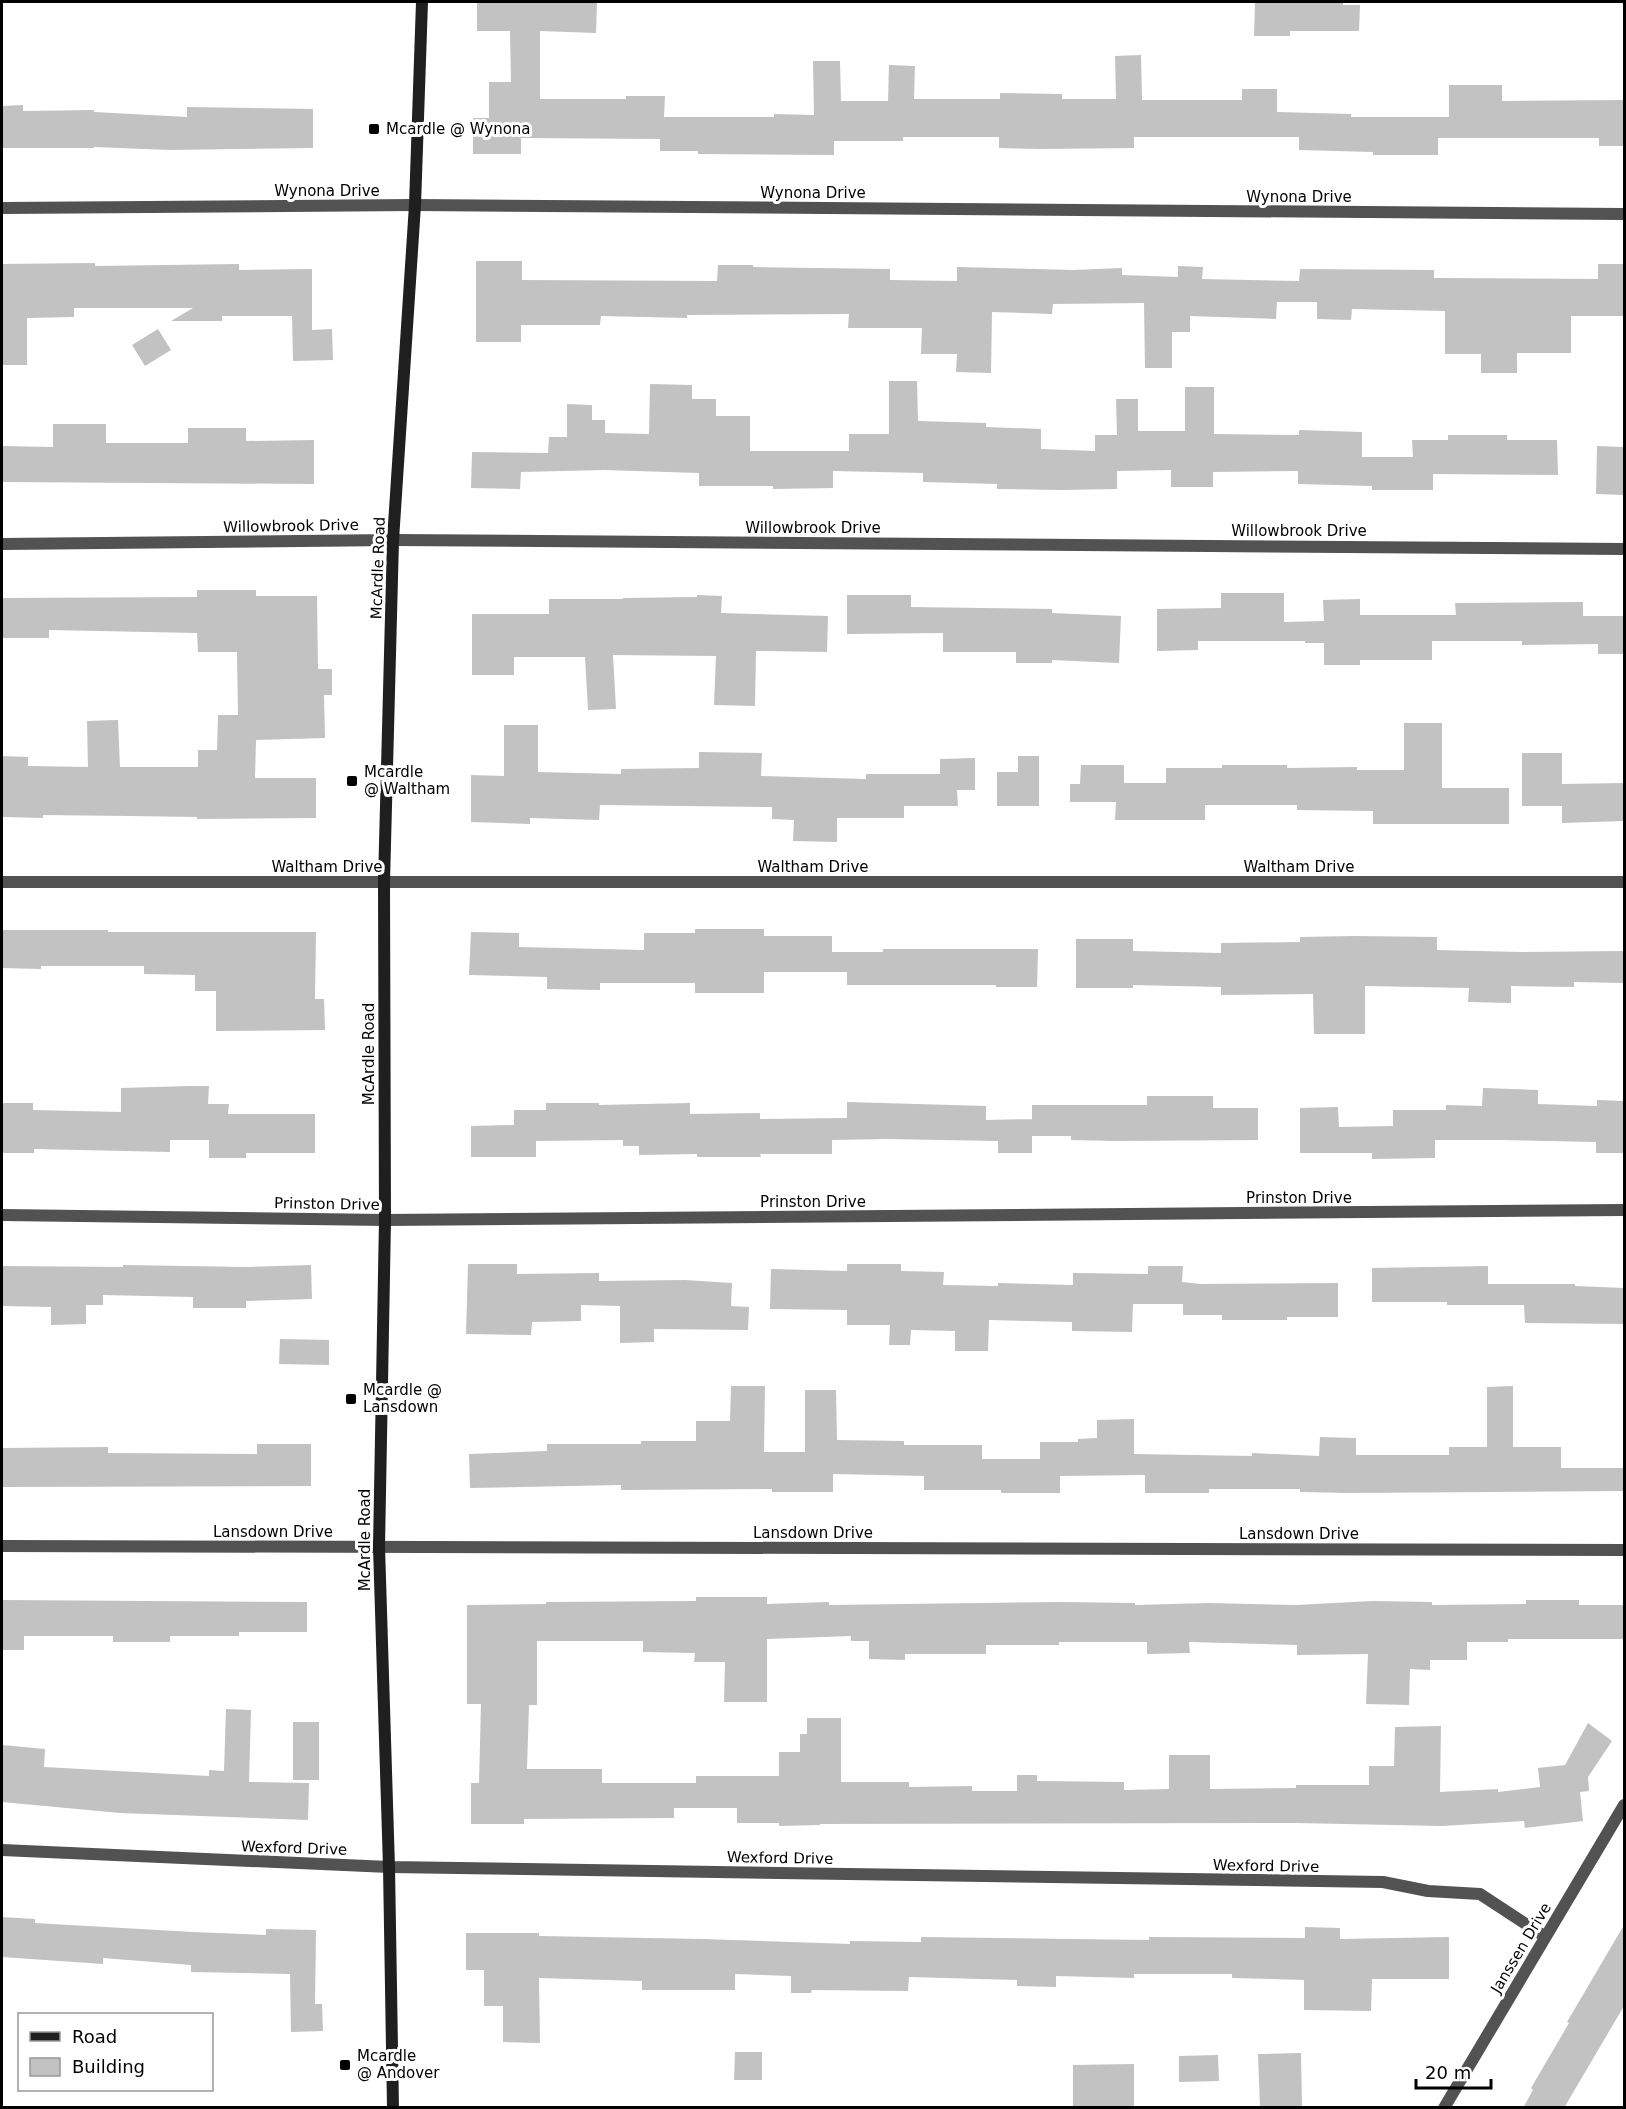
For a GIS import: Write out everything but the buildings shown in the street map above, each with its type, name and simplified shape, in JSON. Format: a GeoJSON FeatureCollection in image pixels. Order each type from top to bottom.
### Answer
{"type":"FeatureCollection","features":[{"type":"Feature","properties":{"kind":"main road","name":"McArdle Road"},"geometry":{"type":"LineString","coordinates":[[393,2108],[379,1547],[385,1220],[384,882],[393,540],[415,205],[422,2]]}},
{"type":"Feature","properties":{"kind":"street","name":"Wynona Drive"},"geometry":{"type":"LineString","coordinates":[[2,208],[415,205],[1624,214]]}},
{"type":"Feature","properties":{"kind":"street","name":"Willowbrook Drive"},"geometry":{"type":"LineString","coordinates":[[2,544],[393,540],[1624,549]]}},
{"type":"Feature","properties":{"kind":"street","name":"Waltham Drive"},"geometry":{"type":"LineString","coordinates":[[2,882],[1624,882]]}},
{"type":"Feature","properties":{"kind":"street","name":"Prinston Drive"},"geometry":{"type":"LineString","coordinates":[[2,1215],[385,1220],[1624,1210]]}},
{"type":"Feature","properties":{"kind":"street","name":"Lansdown Drive"},"geometry":{"type":"LineString","coordinates":[[2,1546],[1624,1550]]}},
{"type":"Feature","properties":{"kind":"street","name":"Janssen Drive"},"geometry":{"type":"LineString","coordinates":[[1444,2108],[1544,1936],[1624,1805]]}},
{"type":"Feature","properties":{"kind":"street","name":"Wexford Drive"},"geometry":{"type":"LineString","coordinates":[[2,1850],[388,1867],[1383,1882],[1428,1891],[1480,1894],[1544,1936]]}},
{"type":"Feature","properties":{"kind":"place","name":"Mcardle @ Wynona"},"geometry":{"type":"Point","coordinates":[374,129]}},
{"type":"Feature","properties":{"kind":"place","name":"Mcardle @ Waltham"},"geometry":{"type":"Point","coordinates":[352,781]}},
{"type":"Feature","properties":{"kind":"place","name":"Mcardle @ Lansdown"},"geometry":{"type":"Point","coordinates":[351,1399]}},
{"type":"Feature","properties":{"kind":"place","name":"Mcardle @ Andover"},"geometry":{"type":"Point","coordinates":[345,2065]}}]}
